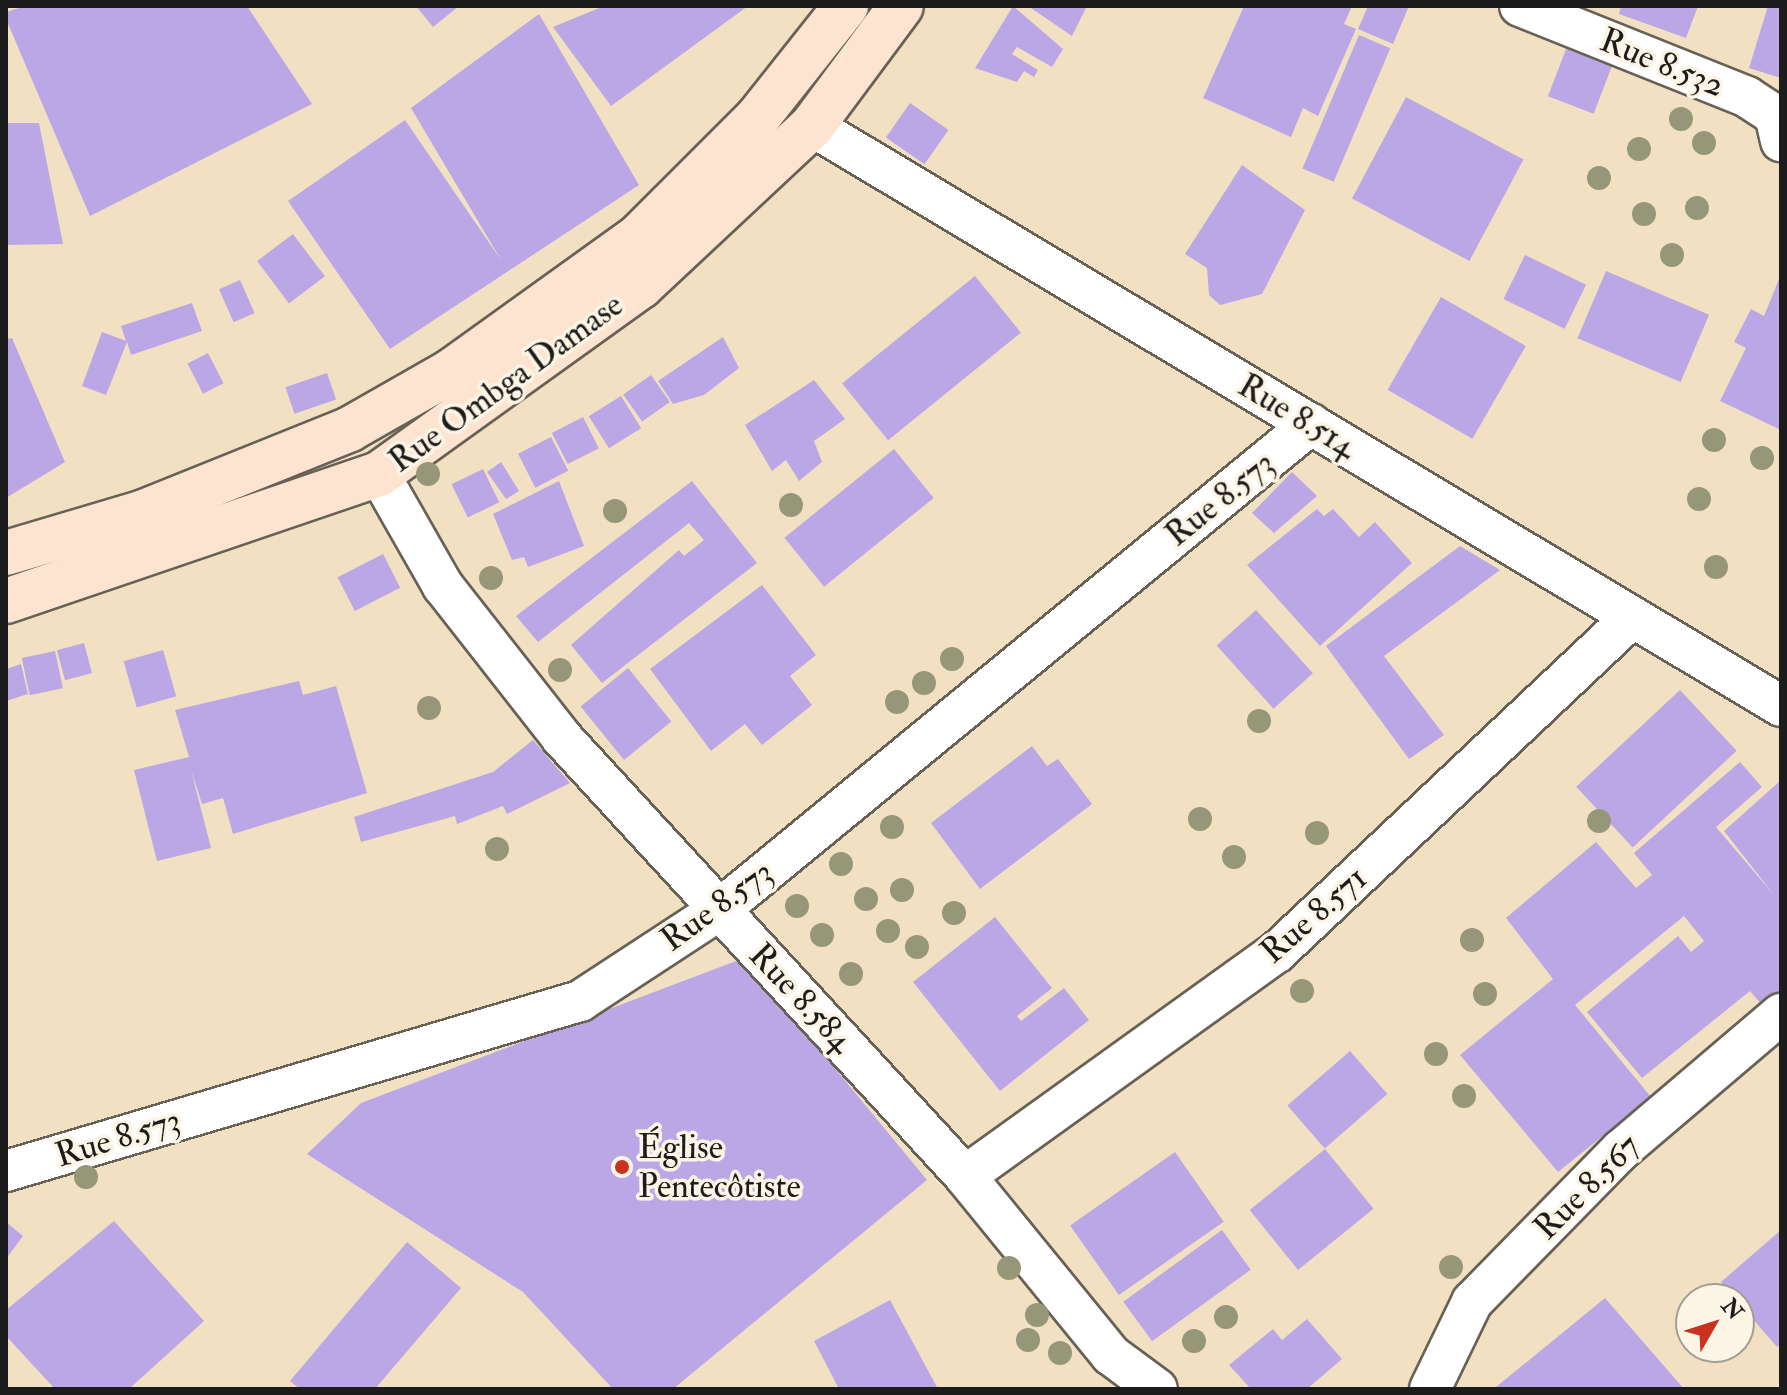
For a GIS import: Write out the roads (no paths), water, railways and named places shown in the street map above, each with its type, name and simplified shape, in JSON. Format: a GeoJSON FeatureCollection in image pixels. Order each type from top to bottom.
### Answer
{"type":"FeatureCollection","features":[{"type":"Feature","properties":{"kind":"main road","name":"Rue Ombga Damase"},"geometry":{"type":"LineString","coordinates":[[6,553],[144,512],[350,429],[450,372],[638,237],[758,117],[846,6]]}},
{"type":"Feature","properties":{"kind":"main road","name":"Rue Ombga Damase"},"geometry":{"type":"LineString","coordinates":[[6,601],[379,474],[641,286],[812,126],[901,6]]}},
{"type":"Feature","properties":{"kind":"street","name":"Rue 8.532"},"geometry":{"type":"LineString","coordinates":[[1520,6],[1747,97],[1775,115],[1781,141]]}},
{"type":"Feature","properties":{"kind":"street","name":"Rue 8.514"},"geometry":{"type":"LineString","coordinates":[[812,126],[1781,706]]}},
{"type":"Feature","properties":{"kind":"street","name":"Rue 8.573"},"geometry":{"type":"LineString","coordinates":[[6,1171],[580,1001],[719,910],[1311,424]]}},
{"type":"Feature","properties":{"kind":"street","name":"Rue 8.584"},"geometry":{"type":"LineString","coordinates":[[379,474],[443,586],[562,738],[965,1176],[1111,1355],[1157,1389]]}},
{"type":"Feature","properties":{"kind":"street","name":"Rue 8.571"},"geometry":{"type":"LineString","coordinates":[[965,1176],[1277,952],[1632,617]]}},
{"type":"Feature","properties":{"kind":"street","name":"Rue 8.567"},"geometry":{"type":"LineString","coordinates":[[1430,1389],[1472,1302],[1621,1150],[1781,1014]]}},
{"type":"Feature","properties":{"kind":"place","name":"Église Pentecôtiste"},"geometry":{"type":"Point","coordinates":[622,1167]}}]}
